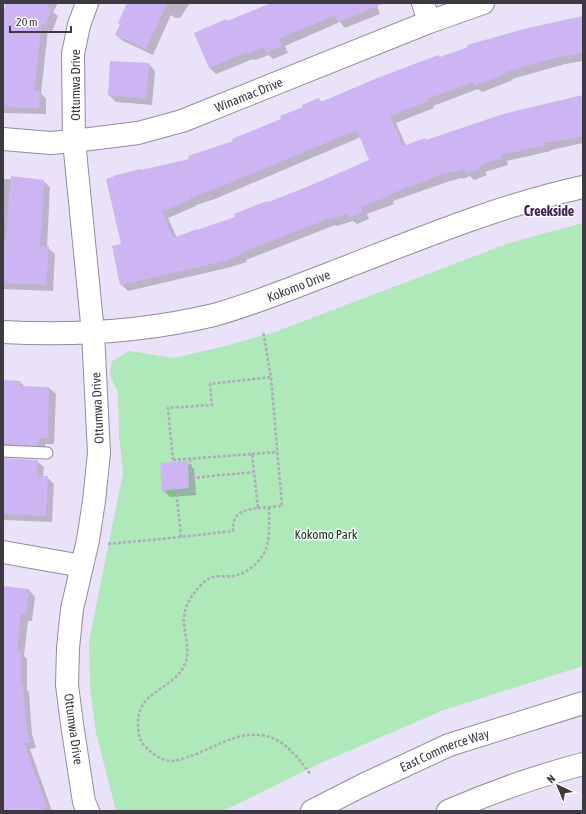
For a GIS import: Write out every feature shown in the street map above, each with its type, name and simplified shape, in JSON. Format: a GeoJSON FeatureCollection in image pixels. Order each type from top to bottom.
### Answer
{"type":"FeatureCollection","features":[{"type":"Feature","properties":{"kind":"street","name":"Ottumwa Drive"},"geometry":{"type":"LineString","coordinates":[[87,3],[79,25],[73,54],[74,141],[92,334],[99,453],[88,540],[72,609],[68,648],[68,685],[72,724],[84,802],[88,811]]}},
{"type":"Feature","properties":{"kind":"street","name":"Winamac Drive"},"geometry":{"type":"LineString","coordinates":[[3,139],[51,143],[74,141],[138,133],[182,121],[426,13],[484,3]]}},
{"type":"Feature","properties":{"kind":"street","name":"Kokomo Drive"},"geometry":{"type":"LineString","coordinates":[[3,332],[92,334],[153,327],[213,315],[257,302],[466,221],[532,200],[583,187]]}},
{"type":"Feature","properties":{"kind":"street"},"geometry":{"type":"LineString","coordinates":[[3,552],[82,566]]}},
{"type":"Feature","properties":{"kind":"street","name":"East Commerce Way"},"geometry":{"type":"LineString","coordinates":[[312,811],[363,785],[449,746],[583,703]]}},
{"type":"Feature","properties":{"kind":"street"},"geometry":{"type":"LineString","coordinates":[[448,811],[479,798],[546,774],[583,764]]}},
{"type":"Feature","properties":{"kind":"lane"},"geometry":{"type":"LineString","coordinates":[[3,451],[47,453]]}},
{"type":"Feature","properties":{"kind":"path"},"geometry":{"type":"LineString","coordinates":[[107,545],[233,531],[233,523],[237,515],[245,510],[282,506],[271,377],[263,331]]}},
{"type":"Feature","properties":{"kind":"path"},"geometry":{"type":"LineString","coordinates":[[271,377],[210,384],[212,405],[168,408],[173,461],[277,452]]}},
{"type":"Feature","properties":{"kind":"path"},"geometry":{"type":"LineString","coordinates":[[252,454],[258,508]]}},
{"type":"Feature","properties":{"kind":"path"},"geometry":{"type":"LineString","coordinates":[[181,537],[176,491],[193,491],[190,459]]}},
{"type":"Feature","properties":{"kind":"path"},"geometry":{"type":"LineString","coordinates":[[192,478],[254,472]]}},
{"type":"Feature","properties":{"kind":"path"},"geometry":{"type":"LineString","coordinates":[[269,507],[268,540],[265,552],[258,562],[248,571],[234,576],[210,578],[194,593],[185,610],[184,619],[187,652],[184,666],[178,674],[152,693],[143,704],[138,716],[138,730],[142,743],[159,757],[170,761],[181,760],[244,734],[267,736],[292,752],[311,775]]}},
{"type":"Feature","properties":{"kind":"green space","name":"Kokomo Park"},"geometry":{"type":"Polygon","coordinates":[[[583,223],[583,666],[444,710],[321,763],[223,811],[116,811],[96,733],[90,688],[89,641],[123,473],[119,436],[118,393],[110,375],[111,362],[129,351],[174,358],[275,332],[509,243],[583,223]]]}},
{"type":"Feature","properties":{"kind":"building"},"geometry":{"type":"Polygon","coordinates":[[[6,3],[49,3],[47,7],[51,9],[46,25],[42,24],[34,91],[40,91],[39,108],[3,107],[3,13],[6,3]]]}},
{"type":"Feature","properties":{"kind":"building"},"geometry":{"type":"Polygon","coordinates":[[[127,3],[167,3],[146,49],[115,35],[120,24],[118,23],[127,3]]]}},
{"type":"Feature","properties":{"kind":"building"},"geometry":{"type":"Polygon","coordinates":[[[271,3],[382,4],[338,22],[335,15],[279,39],[282,46],[266,53],[264,48],[248,54],[247,52],[209,68],[194,33],[226,19],[227,21],[271,3]]]}},
{"type":"Feature","properties":{"kind":"building"},"geometry":{"type":"Polygon","coordinates":[[[583,16],[583,53],[558,57],[506,72],[507,73],[474,86],[473,82],[427,99],[428,101],[390,116],[403,146],[425,138],[426,140],[503,114],[583,95],[583,136],[545,143],[545,145],[501,155],[502,158],[479,165],[480,169],[466,174],[464,169],[455,173],[455,171],[446,173],[387,195],[387,197],[361,207],[363,212],[349,218],[347,214],[329,220],[328,219],[240,253],[241,255],[220,262],[120,285],[112,246],[121,244],[106,179],[141,169],[189,159],[188,156],[233,141],[232,139],[281,119],[280,116],[303,107],[302,105],[319,98],[321,102],[422,61],[439,55],[440,57],[468,47],[467,45],[528,28],[583,16]],[[357,130],[208,192],[190,198],[190,200],[162,211],[173,238],[235,217],[234,214],[307,187],[369,160],[357,130]]]}},
{"type":"Feature","properties":{"kind":"building"},"geometry":{"type":"Polygon","coordinates":[[[110,61],[149,63],[146,99],[108,95],[110,61]]]}},
{"type":"Feature","properties":{"kind":"building"},"geometry":{"type":"Polygon","coordinates":[[[11,176],[44,180],[40,246],[49,246],[46,285],[3,283],[3,243],[5,243],[11,176]]]}},
{"type":"Feature","properties":{"kind":"building"},"geometry":{"type":"Polygon","coordinates":[[[3,380],[21,381],[20,386],[49,387],[48,438],[39,438],[38,446],[3,444],[3,380]]]}},
{"type":"Feature","properties":{"kind":"building"},"geometry":{"type":"Polygon","coordinates":[[[3,458],[38,460],[37,476],[48,476],[46,516],[3,514],[3,458]]]}},
{"type":"Feature","properties":{"kind":"building"},"geometry":{"type":"Polygon","coordinates":[[[188,461],[189,488],[162,491],[160,463],[188,461]]]}},
{"type":"Feature","properties":{"kind":"building"},"geometry":{"type":"Polygon","coordinates":[[[3,586],[29,589],[26,615],[21,614],[17,651],[21,651],[21,685],[23,684],[26,726],[30,742],[24,743],[47,808],[38,811],[3,811],[3,586]]]}},
{"type":"Feature","properties":{"kind":"district","name":"Creekside"},"geometry":{"type":"Point","coordinates":[549,211]}}]}
